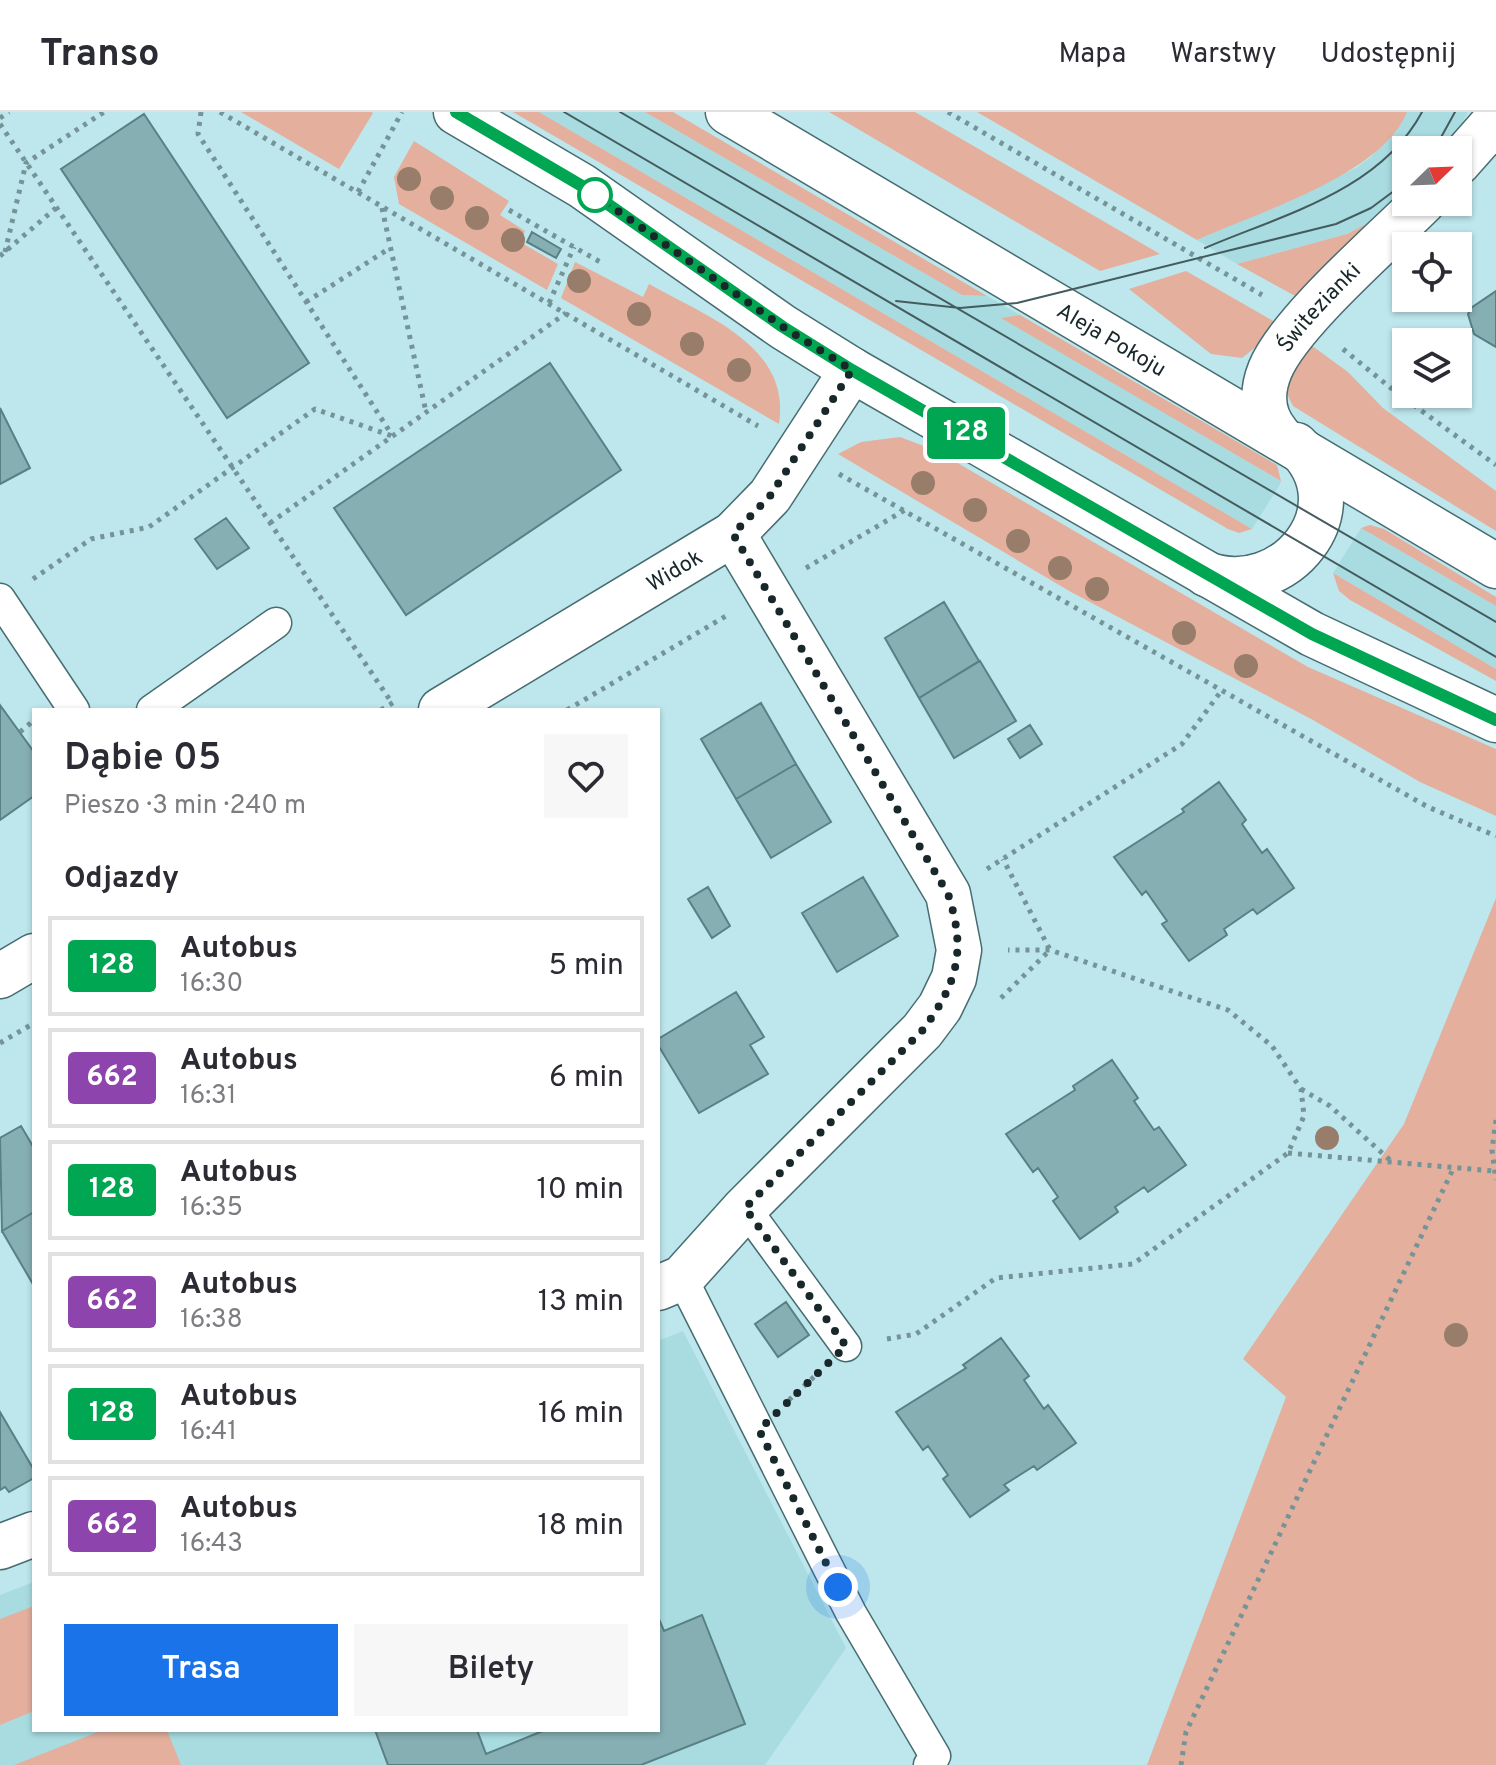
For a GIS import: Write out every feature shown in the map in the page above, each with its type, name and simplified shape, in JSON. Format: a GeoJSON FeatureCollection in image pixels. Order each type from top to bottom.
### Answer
{"type":"FeatureCollection","features":[{"type":"Feature","properties":{"kind":"main road"},"geometry":{"type":"LineString","coordinates":[[456,112],[582,186],[783,327],[852,370],[1312,634],[1496,720]]}},
{"type":"Feature","properties":{"kind":"main road","name":"Aleja Pokoju"},"geometry":{"type":"LineString","coordinates":[[728,112],[1287,439],[1496,566]]}},
{"type":"Feature","properties":{"kind":"main road"},"geometry":{"type":"LineString","coordinates":[[1472,147],[1496,120]]}},
{"type":"Feature","properties":{"kind":"main road","name":"Świtezianki"},"geometry":{"type":"LineString","coordinates":[[1287,439],[1268,419],[1265,390],[1280,351],[1305,321],[1409,216]]}},
{"type":"Feature","properties":{"kind":"main road","name":"Widok"},"geometry":{"type":"LineString","coordinates":[[444,708],[733,534],[770,496],[852,370]]}},
{"type":"Feature","properties":{"kind":"main road"},"geometry":{"type":"LineString","coordinates":[[1196,570],[1223,578],[1250,577],[1278,568],[1299,554],[1315,527],[1320,494],[1315,470],[1287,439]]}},
{"type":"Feature","properties":{"kind":"main road"},"geometry":{"type":"LineString","coordinates":[[670,1283],[922,1031],[954,978],[959,950],[948,894],[733,534]]}},
{"type":"Feature","properties":{"kind":"main road"},"geometry":{"type":"LineString","coordinates":[[0,976],[32,957]]}},
{"type":"Feature","properties":{"kind":"main road"},"geometry":{"type":"LineString","coordinates":[[0,1547],[32,1535]]}},
{"type":"Feature","properties":{"kind":"lane"},"geometry":{"type":"LineString","coordinates":[[1,600],[73,708]]}},
{"type":"Feature","properties":{"kind":"lane"},"geometry":{"type":"LineString","coordinates":[[155,708],[276,623]]}},
{"type":"Feature","properties":{"kind":"lane"},"geometry":{"type":"LineString","coordinates":[[745,1208],[846,1346]]}},
{"type":"Feature","properties":{"kind":"lane"},"geometry":{"type":"LineString","coordinates":[[670,1283],[759,1430],[851,1613],[935,1756],[929,1765]]}},
{"type":"Feature","properties":{"kind":"path"},"geometry":{"type":"LineString","coordinates":[[0,118],[9,112]]}},
{"type":"Feature","properties":{"kind":"path"},"geometry":{"type":"LineString","coordinates":[[3,254],[26,163],[104,112]]}},
{"type":"Feature","properties":{"kind":"path"},"geometry":{"type":"LineString","coordinates":[[201,112],[198,134],[392,436]]}},
{"type":"Feature","properties":{"kind":"path"},"geometry":{"type":"LineString","coordinates":[[220,112],[765,430]]}},
{"type":"Feature","properties":{"kind":"path"},"geometry":{"type":"LineString","coordinates":[[358,192],[402,112]]}},
{"type":"Feature","properties":{"kind":"path"},"geometry":{"type":"LineString","coordinates":[[948,112],[1268,298]]}},
{"type":"Feature","properties":{"kind":"path"},"geometry":{"type":"LineString","coordinates":[[0,124],[392,703]]}},
{"type":"Feature","properties":{"kind":"path"},"geometry":{"type":"LineString","coordinates":[[382,207],[426,412]]}},
{"type":"Feature","properties":{"kind":"path"},"geometry":{"type":"LineString","coordinates":[[3,254],[56,208]]}},
{"type":"Feature","properties":{"kind":"path"},"geometry":{"type":"LineString","coordinates":[[509,210],[615,271]]}},
{"type":"Feature","properties":{"kind":"path"},"geometry":{"type":"LineString","coordinates":[[549,303],[574,247]]}},
{"type":"Feature","properties":{"kind":"path"},"geometry":{"type":"LineString","coordinates":[[306,302],[390,248]]}},
{"type":"Feature","properties":{"kind":"path"},"geometry":{"type":"LineString","coordinates":[[270,523],[566,313]]}},
{"type":"Feature","properties":{"kind":"path"},"geometry":{"type":"LineString","coordinates":[[1338,345],[1496,465]]}},
{"type":"Feature","properties":{"kind":"path"},"geometry":{"type":"LineString","coordinates":[[1,600],[91,539],[149,527],[315,409],[392,436]]}},
{"type":"Feature","properties":{"kind":"path"},"geometry":{"type":"LineString","coordinates":[[838,474],[905,509],[1428,807],[1496,836]]}},
{"type":"Feature","properties":{"kind":"path"},"geometry":{"type":"LineString","coordinates":[[570,708],[905,509]]}},
{"type":"Feature","properties":{"kind":"path"},"geometry":{"type":"LineString","coordinates":[[948,894],[1182,744],[1222,690]]}},
{"type":"Feature","properties":{"kind":"path"},"geometry":{"type":"LineString","coordinates":[[20,732],[32,723]]}},
{"type":"Feature","properties":{"kind":"path"},"geometry":{"type":"LineString","coordinates":[[959,950],[1050,950],[1228,1010],[1272,1046],[1301,1089],[1330,1106],[1392,1162]]}},
{"type":"Feature","properties":{"kind":"path"},"geometry":{"type":"LineString","coordinates":[[0,1043],[32,1024]]}},
{"type":"Feature","properties":{"kind":"path"},"geometry":{"type":"LineString","coordinates":[[759,1430],[846,1346],[916,1334],[996,1278],[1133,1264],[1288,1153],[1304,1116],[1301,1089]]}},
{"type":"Feature","properties":{"kind":"path"},"geometry":{"type":"LineString","coordinates":[[1496,1120],[1492,1150],[1496,1180]]}},
{"type":"Feature","properties":{"kind":"path"},"geometry":{"type":"LineString","coordinates":[[1288,1153],[1494,1171]]}},
{"type":"Feature","properties":{"kind":"path"},"geometry":{"type":"LineString","coordinates":[[1181,1765],[1186,1732],[1454,1167]]}},
{"type":"Feature","properties":{"kind":"shaded area"},"geometry":{"type":"Polygon","coordinates":[[[241,112],[371,112],[373,113],[339,169],[241,112]]]}},
{"type":"Feature","properties":{"kind":"shaded area"},"geometry":{"type":"Polygon","coordinates":[[[513,112],[539,112],[1252,529],[1239,533],[1228,529],[513,112]]]}},
{"type":"Feature","properties":{"kind":"shaded area"},"geometry":{"type":"Polygon","coordinates":[[[539,112],[645,112],[962,295],[987,296],[1020,315],[1002,318],[1281,481],[1279,486],[1252,529],[539,112]]]}},
{"type":"Feature","properties":{"kind":"shaded area"},"geometry":{"type":"Polygon","coordinates":[[[645,112],[673,112],[987,296],[962,295],[645,112]]]}},
{"type":"Feature","properties":{"kind":"shaded area"},"geometry":{"type":"Polygon","coordinates":[[[829,112],[915,112],[1160,254],[1100,271],[829,112]]]}},
{"type":"Feature","properties":{"kind":"shaded area"},"geometry":{"type":"Polygon","coordinates":[[[977,112],[1407,112],[1393,134],[1372,155],[1345,173],[1315,190],[1197,240],[977,112]]]}},
{"type":"Feature","properties":{"kind":"shaded area"},"geometry":{"type":"Polygon","coordinates":[[[1407,112],[1468,112],[1455,136],[1392,136],[1392,210],[1347,234],[1237,264],[1197,240],[1356,168],[1371,157],[1407,112]]]}},
{"type":"Feature","properties":{"kind":"shaded area"},"geometry":{"type":"Polygon","coordinates":[[[414,141],[509,201],[500,215],[525,231],[520,242],[558,264],[547,290],[399,204],[394,177],[414,141]]]}},
{"type":"Feature","properties":{"kind":"shaded area"},"geometry":{"type":"Polygon","coordinates":[[[1389,212],[1308,303],[1237,264],[1347,234],[1389,212]]]}},
{"type":"Feature","properties":{"kind":"shaded area"},"geometry":{"type":"Polygon","coordinates":[[[575,262],[643,297],[649,284],[740,336],[758,353],[772,373],[779,397],[779,424],[561,298],[575,262]]]}},
{"type":"Feature","properties":{"kind":"shaded area"},"geometry":{"type":"Polygon","coordinates":[[[1186,271],[1282,326],[1242,358],[1211,354],[1129,289],[1186,271]]]}},
{"type":"Feature","properties":{"kind":"shaded area"},"geometry":{"type":"Polygon","coordinates":[[[1020,315],[1277,465],[1281,481],[1001,318],[1020,315]]]}},
{"type":"Feature","properties":{"kind":"shaded area"},"geometry":{"type":"Polygon","coordinates":[[[1304,340],[1348,372],[1383,408],[1496,491],[1496,531],[1293,406],[1285,390],[1304,340]]]}},
{"type":"Feature","properties":{"kind":"shaded area"},"geometry":{"type":"Polygon","coordinates":[[[900,437],[937,451],[1308,667],[1496,749],[1496,816],[1420,782],[1313,720],[1071,592],[838,454],[861,442],[900,437]]]}},
{"type":"Feature","properties":{"kind":"shaded area"},"geometry":{"type":"Polygon","coordinates":[[[1370,525],[1384,529],[1496,597],[1496,606],[1361,528],[1370,525]]]}},
{"type":"Feature","properties":{"kind":"shaded area"},"geometry":{"type":"Polygon","coordinates":[[[1361,528],[1496,606],[1496,669],[1333,573],[1361,528]]]}},
{"type":"Feature","properties":{"kind":"shaded area"},"geometry":{"type":"Polygon","coordinates":[[[1333,573],[1496,669],[1496,681],[1350,600],[1339,591],[1333,573]]]}},
{"type":"Feature","properties":{"kind":"shaded area"},"geometry":{"type":"Polygon","coordinates":[[[1496,898],[1496,1765],[1147,1765],[1286,1397],[1243,1359],[1404,1124],[1496,898]]]}},
{"type":"Feature","properties":{"kind":"shaded area"},"geometry":{"type":"Polygon","coordinates":[[[683,1331],[846,1648],[765,1765],[0,1765],[0,1595],[32,1583],[32,1732],[660,1732],[660,1340],[683,1331]]]}},
{"type":"Feature","properties":{"kind":"shaded area"},"geometry":{"type":"Polygon","coordinates":[[[32,1607],[32,1712],[0,1725],[0,1619],[32,1607]]]}},
{"type":"Feature","properties":{"kind":"shaded area"},"geometry":{"type":"Polygon","coordinates":[[[98,1732],[168,1732],[181,1765],[14,1765],[98,1732]]]}},
{"type":"Feature","properties":{"kind":"building"},"geometry":{"type":"Polygon","coordinates":[[[144,114],[309,363],[227,418],[61,169],[144,114]]]}},
{"type":"Feature","properties":{"kind":"building"},"geometry":{"type":"Polygon","coordinates":[[[532,232],[561,249],[556,258],[527,242],[532,232]]]}},
{"type":"Feature","properties":{"kind":"building"},"geometry":{"type":"Polygon","coordinates":[[[1496,291],[1496,347],[1474,334],[1468,314],[1472,312],[1472,307],[1496,291]]]}},
{"type":"Feature","properties":{"kind":"building"},"geometry":{"type":"Polygon","coordinates":[[[550,363],[621,470],[406,615],[334,508],[550,363]]]}},
{"type":"Feature","properties":{"kind":"building"},"geometry":{"type":"Polygon","coordinates":[[[0,408],[30,468],[0,484],[0,408]]]}},
{"type":"Feature","properties":{"kind":"building"},"geometry":{"type":"Polygon","coordinates":[[[226,518],[249,548],[217,569],[195,539],[226,518]]]}},
{"type":"Feature","properties":{"kind":"building"},"geometry":{"type":"Polygon","coordinates":[[[944,602],[979,661],[919,698],[885,638],[944,602]]]}},
{"type":"Feature","properties":{"kind":"building"},"geometry":{"type":"Polygon","coordinates":[[[980,661],[1016,721],[954,758],[919,698],[980,661]]]}},
{"type":"Feature","properties":{"kind":"building"},"geometry":{"type":"Polygon","coordinates":[[[761,703],[796,764],[736,799],[701,739],[761,703]]]}},
{"type":"Feature","properties":{"kind":"building"},"geometry":{"type":"Polygon","coordinates":[[[0,705],[32,749],[32,797],[0,820],[0,705]]]}},
{"type":"Feature","properties":{"kind":"building"},"geometry":{"type":"Polygon","coordinates":[[[1030,725],[1042,744],[1020,758],[1008,739],[1030,725]]]}},
{"type":"Feature","properties":{"kind":"building"},"geometry":{"type":"Polygon","coordinates":[[[796,764],[831,822],[771,858],[736,799],[796,764]]]}},
{"type":"Feature","properties":{"kind":"building"},"geometry":{"type":"Polygon","coordinates":[[[1219,782],[1246,820],[1242,824],[1262,853],[1267,849],[1294,888],[1257,914],[1253,909],[1224,929],[1227,935],[1189,961],[1162,924],[1167,921],[1146,891],[1142,895],[1114,857],[1184,812],[1182,809],[1219,782]]]}},
{"type":"Feature","properties":{"kind":"building"},"geometry":{"type":"Polygon","coordinates":[[[863,877],[898,936],[837,972],[802,913],[863,877]]]}},
{"type":"Feature","properties":{"kind":"building"},"geometry":{"type":"Polygon","coordinates":[[[708,887],[730,926],[712,938],[688,899],[708,887]]]}},
{"type":"Feature","properties":{"kind":"building"},"geometry":{"type":"Polygon","coordinates":[[[736,992],[764,1037],[750,1045],[768,1074],[699,1113],[660,1048],[660,1038],[736,992]]]}},
{"type":"Feature","properties":{"kind":"building"},"geometry":{"type":"Polygon","coordinates":[[[1112,1060],[1138,1098],[1134,1101],[1154,1130],[1159,1127],[1186,1165],[1148,1192],[1144,1187],[1115,1207],[1118,1212],[1080,1239],[1053,1201],[1058,1197],[1038,1168],[1033,1172],[1006,1134],[1075,1090],[1073,1086],[1112,1060]]]}},
{"type":"Feature","properties":{"kind":"building"},"geometry":{"type":"Polygon","coordinates":[[[21,1126],[32,1145],[32,1213],[2,1231],[0,1138],[21,1126]]]}},
{"type":"Feature","properties":{"kind":"building"},"geometry":{"type":"Polygon","coordinates":[[[32,1213],[32,1283],[2,1231],[32,1213]]]}},
{"type":"Feature","properties":{"kind":"building"},"geometry":{"type":"Polygon","coordinates":[[[786,1302],[809,1335],[778,1357],[755,1324],[786,1302]]]}},
{"type":"Feature","properties":{"kind":"building"},"geometry":{"type":"Polygon","coordinates":[[[1001,1338],[1029,1376],[1024,1380],[1044,1409],[1048,1405],[1076,1443],[1037,1470],[1034,1466],[1004,1485],[1009,1490],[970,1517],[943,1479],[948,1475],[928,1446],[923,1450],[896,1412],[966,1368],[963,1365],[1001,1338]]]}},
{"type":"Feature","properties":{"kind":"building"},"geometry":{"type":"Polygon","coordinates":[[[0,1412],[32,1467],[32,1479],[9,1492],[5,1487],[0,1490],[0,1412]]]}},
{"type":"Feature","properties":{"kind":"building"},"geometry":{"type":"Polygon","coordinates":[[[702,1615],[745,1724],[641,1765],[388,1765],[376,1732],[478,1732],[486,1754],[540,1732],[660,1732],[660,1622],[664,1631],[702,1615]]]}},
{"type":"Feature","properties":{"kind":"tram line"},"geometry":{"type":"LineString","coordinates":[[564,112],[1496,657]]}},
{"type":"Feature","properties":{"kind":"tram line"},"geometry":{"type":"LineString","coordinates":[[620,112],[1496,622]]}},
{"type":"Feature","properties":{"kind":"tram line"},"geometry":{"type":"LineString","coordinates":[[1205,248],[1296,211],[1355,181],[1381,162],[1404,139],[1422,112]]}},
{"type":"Feature","properties":{"kind":"tram line"},"geometry":{"type":"LineString","coordinates":[[1442,136],[1455,112]]}},
{"type":"Feature","properties":{"kind":"tram line"},"geometry":{"type":"LineString","coordinates":[[896,301],[960,308],[1017,303],[1336,224],[1371,208],[1392,192]]}},
{"type":"Feature","properties":{"kind":"bus line","name":"128"},"geometry":{"type":"LineString","coordinates":[[456,112],[582,186],[783,327],[852,370],[1312,634],[1496,720]]}},
{"type":"Feature","properties":{"kind":"route"},"geometry":{"type":"LineString","coordinates":[[595,195],[783,327],[852,370],[770,496],[733,534],[948,894],[955,914],[959,950],[954,978],[940,1007],[922,1031],[745,1208],[846,1346],[759,1430],[838,1587]]}}]}
